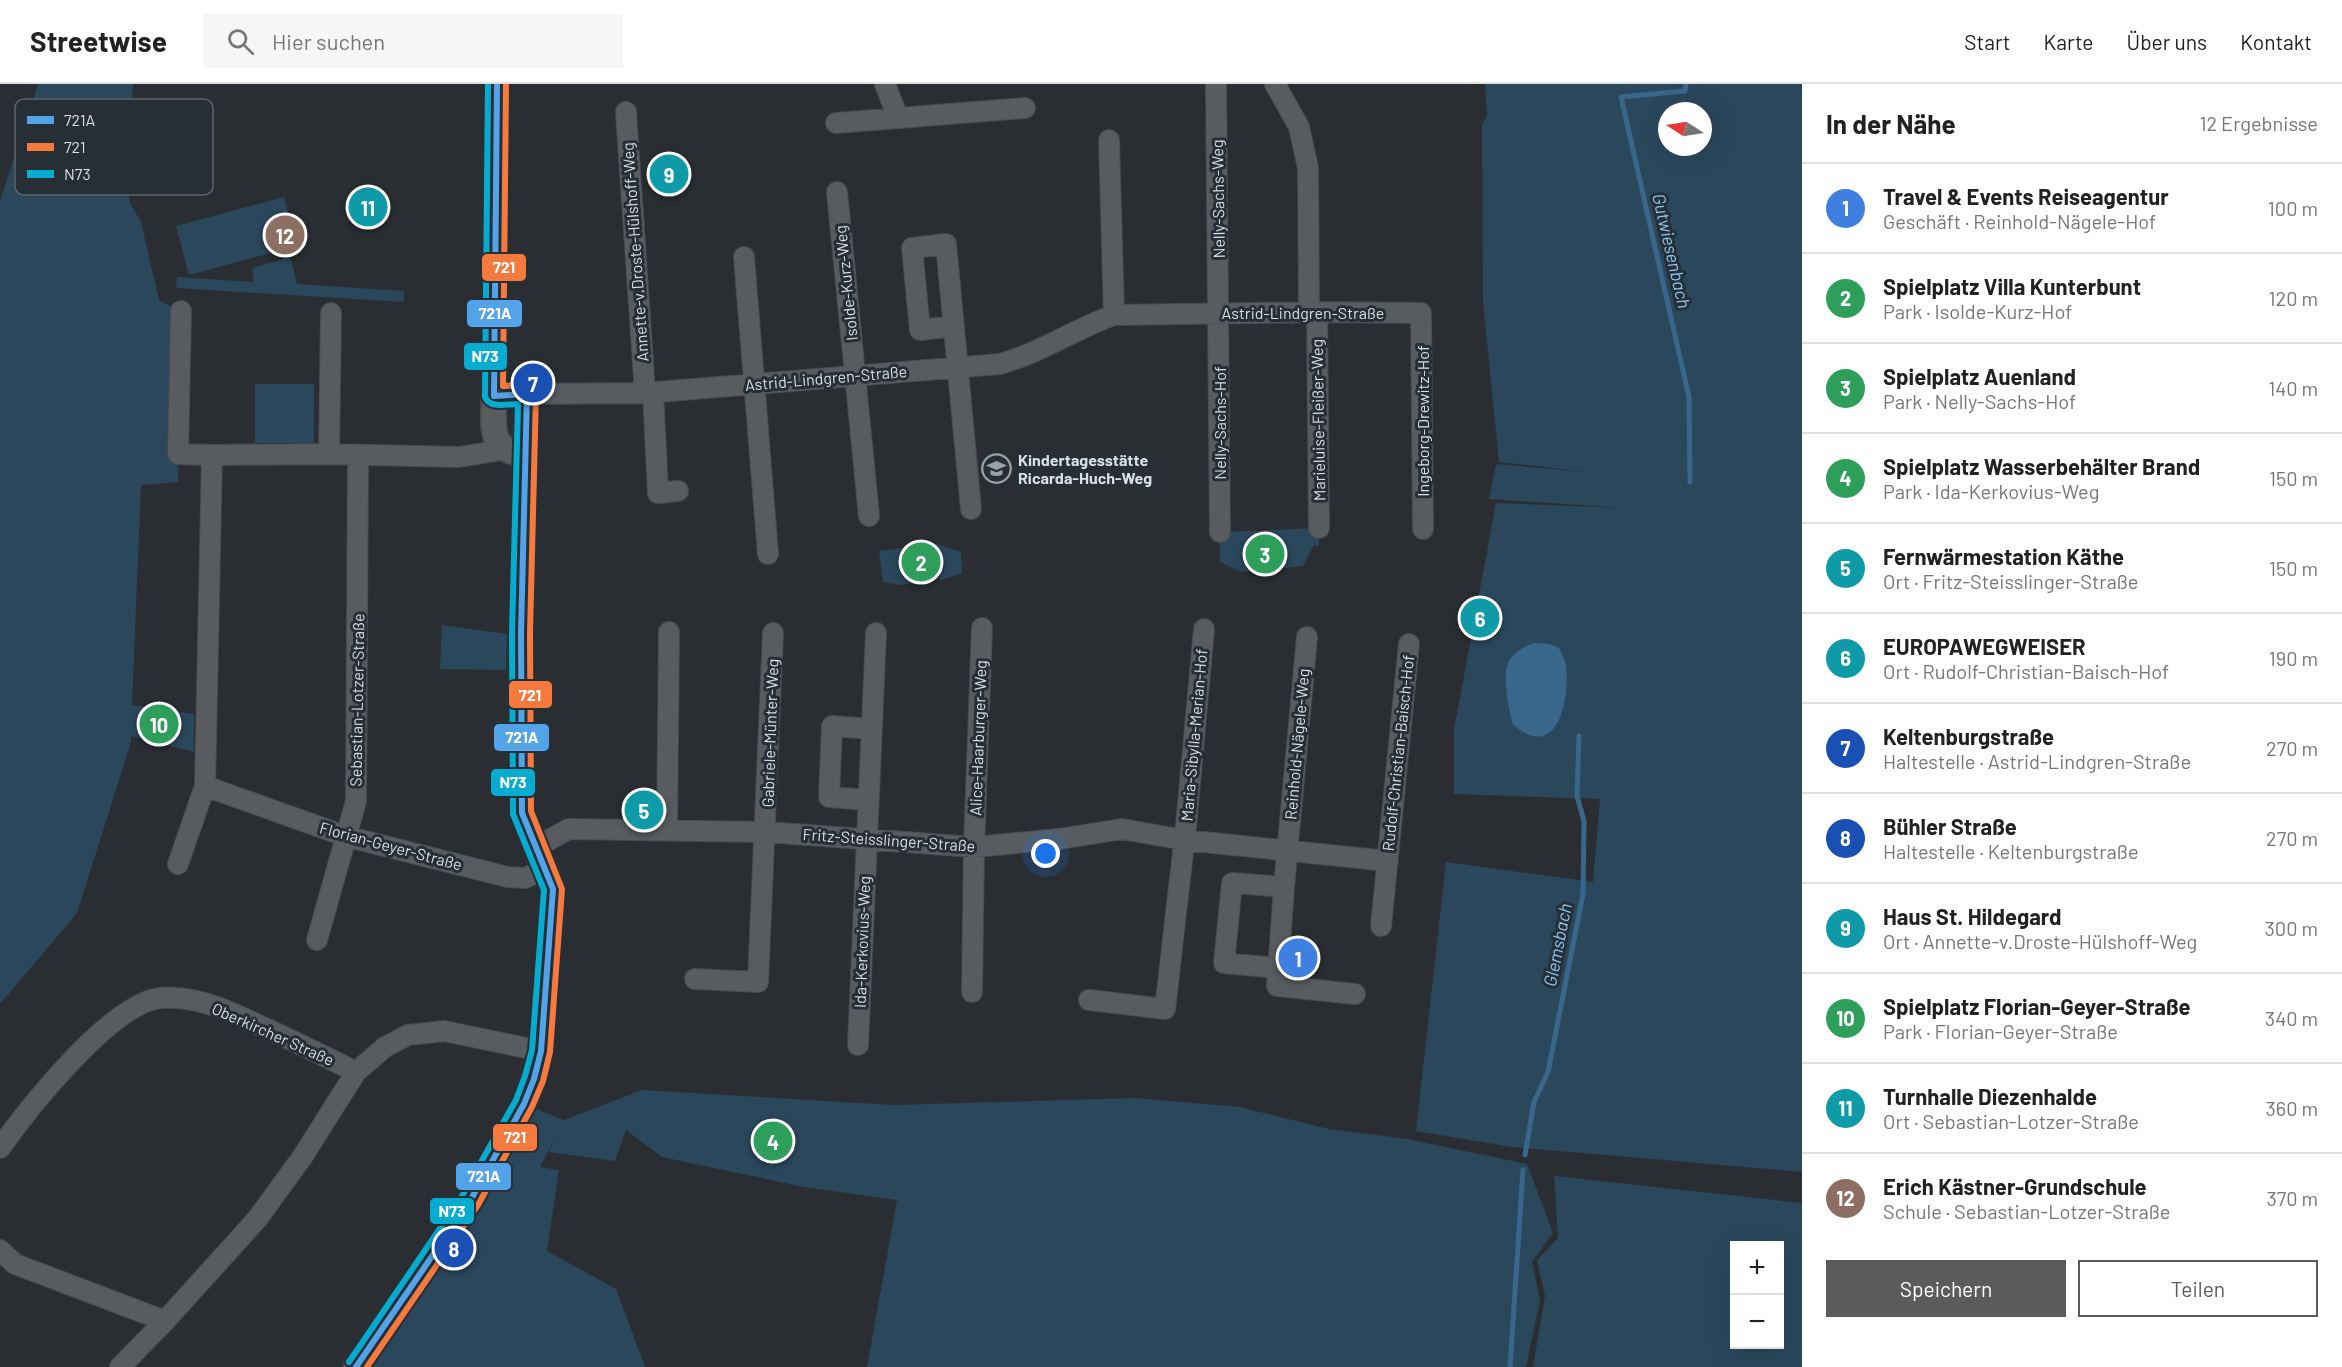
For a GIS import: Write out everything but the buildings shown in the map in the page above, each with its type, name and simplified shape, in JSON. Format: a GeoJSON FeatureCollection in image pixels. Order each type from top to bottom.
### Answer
{"type":"FeatureCollection","features":[{"type":"Feature","properties":{"kind":"street"},"geometry":{"type":"LineString","coordinates":[[496,84],[494,429],[513,452]]}},
{"type":"Feature","properties":{"kind":"street"},"geometry":{"type":"LineString","coordinates":[[885,84],[898,118]]}},
{"type":"Feature","properties":{"kind":"street","name":"Nelly-Sachs-Weg"},"geometry":{"type":"LineString","coordinates":[[1216,84],[1220,314]]}},
{"type":"Feature","properties":{"kind":"street","name":"Marieluise-Fleißer-Weg"},"geometry":{"type":"LineString","coordinates":[[1275,84],[1299,128],[1308,168],[1319,528]]}},
{"type":"Feature","properties":{"kind":"street"},"geometry":{"type":"LineString","coordinates":[[836,123],[1025,108]]}},
{"type":"Feature","properties":{"kind":"street","name":"Annette-v.Droste-Hülshoff-Weg"},"geometry":{"type":"LineString","coordinates":[[626,112],[658,493],[678,491]]}},
{"type":"Feature","properties":{"kind":"street"},"geometry":{"type":"LineString","coordinates":[[1109,140],[1114,315]]}},
{"type":"Feature","properties":{"kind":"street","name":"Isolde-Kurz-Weg"},"geometry":{"type":"LineString","coordinates":[[837,192],[868,516]]}},
{"type":"Feature","properties":{"kind":"street"},"geometry":{"type":"LineString","coordinates":[[744,257],[768,554]]}},
{"type":"Feature","properties":{"kind":"street"},"geometry":{"type":"LineString","coordinates":[[181,311],[178,454],[459,457],[513,452]]}},
{"type":"Feature","properties":{"kind":"street"},"geometry":{"type":"LineString","coordinates":[[329,454],[331,313]]}},
{"type":"Feature","properties":{"kind":"street","name":"Astrid-Lindgren-Straße"},"geometry":{"type":"LineString","coordinates":[[527,394],[649,393],[1000,364],[1023,358],[1084,326],[1114,315],[1421,313]]}},
{"type":"Feature","properties":{"kind":"street","name":"Ingeborg-Drewitz-Hof"},"geometry":{"type":"LineString","coordinates":[[1421,313],[1424,529]]}},
{"type":"Feature","properties":{"kind":"street","name":"Nelly-Sachs-Hof"},"geometry":{"type":"LineString","coordinates":[[1220,314],[1220,532]]}},
{"type":"Feature","properties":{"kind":"street"},"geometry":{"type":"LineString","coordinates":[[954,326],[971,510]]}},
{"type":"Feature","properties":{"kind":"street"},"geometry":{"type":"LineString","coordinates":[[356,1367],[470,1202],[524,1104],[541,1051],[553,889],[522,813],[521,633],[513,452],[527,394],[494,396]]}},
{"type":"Feature","properties":{"kind":"street"},"geometry":{"type":"LineString","coordinates":[[178,864],[205,786],[212,455]]}},
{"type":"Feature","properties":{"kind":"street","name":"Sebastian-Lotzer-Straße"},"geometry":{"type":"LineString","coordinates":[[317,940],[356,801],[358,456]]}},
{"type":"Feature","properties":{"kind":"street","name":"Alice-Haarburger-Weg"},"geometry":{"type":"LineString","coordinates":[[972,993],[974,847],[982,628]]}},
{"type":"Feature","properties":{"kind":"street","name":"Maria-Sibylla-Merian-Hof"},"geometry":{"type":"LineString","coordinates":[[1089,1000],[1165,1009],[1204,629]]}},
{"type":"Feature","properties":{"kind":"street"},"geometry":{"type":"LineString","coordinates":[[667,830],[669,632]]}},
{"type":"Feature","properties":{"kind":"street","name":"Gabriele-Münter-Weg"},"geometry":{"type":"LineString","coordinates":[[695,979],[758,982],[773,633]]}},
{"type":"Feature","properties":{"kind":"street","name":"Ida-Kerkovius-Weg"},"geometry":{"type":"LineString","coordinates":[[858,1045],[876,633]]}},
{"type":"Feature","properties":{"kind":"street","name":"Reinhold-Nägele-Weg"},"geometry":{"type":"LineString","coordinates":[[1277,968],[1307,637]]}},
{"type":"Feature","properties":{"kind":"street","name":"Rudolf-Christian-Baisch-Hof"},"geometry":{"type":"LineString","coordinates":[[1381,926],[1409,644]]}},
{"type":"Feature","properties":{"kind":"street"},"geometry":{"type":"LineString","coordinates":[[868,800],[829,797],[832,726],[872,729]]}},
{"type":"Feature","properties":{"kind":"street","name":"Florian-Geyer-Straße"},"geometry":{"type":"LineString","coordinates":[[205,786],[345,837],[508,877],[525,878],[540,858]]}},
{"type":"Feature","properties":{"kind":"street","name":"Fritz-Steisslinger-Straße"},"geometry":{"type":"LineString","coordinates":[[540,858],[569,829],[766,832],[974,847],[1059,839],[1122,829],[1184,840],[1388,861]]}},
{"type":"Feature","properties":{"kind":"street"},"geometry":{"type":"LineString","coordinates":[[1284,887],[1232,883],[1224,963],[1277,968],[1277,986],[1355,994]]}},
{"type":"Feature","properties":{"kind":"street","name":"Oberkircher Straße"},"geometry":{"type":"LineString","coordinates":[[0,1148],[87,1045],[129,1011],[148,1001],[160,998],[176,998],[214,1006],[301,1044],[356,1072]]}},
{"type":"Feature","properties":{"kind":"street"},"geometry":{"type":"LineString","coordinates":[[120,1367],[258,1218],[303,1156],[356,1072],[385,1047],[408,1035],[444,1031],[541,1051]]}},
{"type":"Feature","properties":{"kind":"street"},"geometry":{"type":"LineString","coordinates":[[0,1250],[15,1264],[165,1321]]}},
{"type":"Feature","properties":{"kind":"shaded area"},"geometry":{"type":"Polygon","coordinates":[[[38,84],[133,84],[132,99],[33,99],[38,84]]]}},
{"type":"Feature","properties":{"kind":"shaded area"},"geometry":{"type":"Polygon","coordinates":[[[1485,84],[1802,84],[1802,1172],[1512,1147],[1416,1131],[1446,862],[1593,882],[1600,799],[1454,794],[1454,730],[1496,503],[1624,508],[1489,499],[1496,464],[1590,472],[1499,462],[1483,301],[1482,123],[1487,117],[1485,84]]]}},
{"type":"Feature","properties":{"kind":"shaded area"},"geometry":{"type":"Polygon","coordinates":[[[15,155],[15,195],[129,195],[130,203],[141,222],[159,300],[181,311],[178,482],[141,485],[132,705],[194,714],[194,752],[131,736],[77,913],[0,1004],[0,201],[15,155]]]}},
{"type":"Feature","properties":{"kind":"shaded area"},"geometry":{"type":"Polygon","coordinates":[[[284,197],[297,246],[189,275],[176,226],[284,197]]]}},
{"type":"Feature","properties":{"kind":"shaded area"},"geometry":{"type":"Polygon","coordinates":[[[290,257],[297,284],[404,291],[404,302],[176,288],[177,277],[254,282],[252,268],[290,257]]]}},
{"type":"Feature","properties":{"kind":"shaded area"},"geometry":{"type":"Polygon","coordinates":[[[255,384],[314,384],[314,443],[255,443],[255,384]]]}},
{"type":"Feature","properties":{"kind":"shaded area"},"geometry":{"type":"Polygon","coordinates":[[[1319,528],[1319,546],[1314,545],[1303,566],[1241,572],[1220,562],[1220,532],[1319,528]]]}},
{"type":"Feature","properties":{"kind":"shaded area"},"geometry":{"type":"Polygon","coordinates":[[[937,544],[961,552],[962,573],[941,580],[936,572],[921,571],[914,583],[899,585],[883,582],[879,551],[937,544]]]}},
{"type":"Feature","properties":{"kind":"shaded area"},"geometry":{"type":"Polygon","coordinates":[[[442,625],[507,634],[506,670],[440,669],[442,625]]]}},
{"type":"Feature","properties":{"kind":"shaded area"},"geometry":{"type":"Polygon","coordinates":[[[1534,643],[1549,644],[1559,648],[1564,658],[1567,675],[1562,713],[1550,732],[1541,736],[1529,735],[1513,725],[1506,686],[1506,670],[1512,656],[1534,643]]]}},
{"type":"Feature","properties":{"kind":"shaded area"},"geometry":{"type":"Polygon","coordinates":[[[642,1090],[893,1105],[1136,1098],[1239,1107],[1329,1129],[1407,1139],[1527,1164],[1553,1233],[1532,1262],[1540,1300],[1526,1367],[867,1367],[897,1200],[804,1187],[662,1157],[626,1130],[615,1161],[549,1152],[555,1138],[540,1167],[559,1170],[547,1251],[616,1289],[645,1367],[356,1367],[524,1104],[564,1120],[642,1090]]]}},
{"type":"Feature","properties":{"kind":"shaded area"},"geometry":{"type":"Polygon","coordinates":[[[1554,1176],[1802,1203],[1802,1367],[1533,1367],[1545,1296],[1537,1260],[1558,1238],[1554,1176]]]}},
{"type":"Feature","properties":{"kind":"waterway","name":"Gutwiesenbach"},"geometry":{"type":"LineString","coordinates":[[1686,84],[1685,91],[1621,97],[1689,397],[1690,482]]}},
{"type":"Feature","properties":{"kind":"waterway","name":"Glemsbach"},"geometry":{"type":"LineString","coordinates":[[1525,1155],[1534,1102],[1548,1072],[1583,894],[1584,821],[1577,796],[1579,736]]}},
{"type":"Feature","properties":{"kind":"waterway","name":"Glemsbach"},"geometry":{"type":"LineString","coordinates":[[1510,1367],[1523,1170]]}},
{"type":"Feature","properties":{"kind":"transit line","name":"N73"},"geometry":{"type":"LineString","coordinates":[[349,1362],[462,1196],[516,1100],[532,1050],[544,890],[513,814],[512,633],[518,404],[494,404],[487,401],[485,397],[488,84]]}},
{"type":"Feature","properties":{"kind":"transit line","name":"721A"},"geometry":{"type":"LineString","coordinates":[[356,1367],[470,1201],[524,1104],[534,1079],[541,1051],[553,889],[522,813],[521,633],[527,394],[494,396],[497,84]]}},
{"type":"Feature","properties":{"kind":"transit line","name":"721"},"geometry":{"type":"LineString","coordinates":[[367,1367],[478,1205],[532,1107],[543,1081],[550,1052],[562,889],[531,811],[530,633],[536,393],[534,389],[527,386],[503,386],[506,84]]}},
{"type":"Feature","properties":{"kind":"place","name":"Haus St. Hildegard"},"geometry":{"type":"Point","coordinates":[669,174]}},
{"type":"Feature","properties":{"kind":"place","name":"Turnhalle Diezenhalde"},"geometry":{"type":"Point","coordinates":[368,207]}},
{"type":"Feature","properties":{"kind":"place","name":"Erich Kästner-Grundschule"},"geometry":{"type":"Point","coordinates":[285,235]}},
{"type":"Feature","properties":{"kind":"place","name":"Keltenburgstraße"},"geometry":{"type":"Point","coordinates":[533,383]}},
{"type":"Feature","properties":{"kind":"place","name":"Kindertagesstätte Ricarda-Huch-Weg"},"geometry":{"type":"Point","coordinates":[997,469]}},
{"type":"Feature","properties":{"kind":"place","name":"Spielplatz Auenland"},"geometry":{"type":"Point","coordinates":[1265,554]}},
{"type":"Feature","properties":{"kind":"place","name":"Spielplatz Villa Kunterbunt"},"geometry":{"type":"Point","coordinates":[921,562]}},
{"type":"Feature","properties":{"kind":"place","name":"EUROPAWEGWEISER"},"geometry":{"type":"Point","coordinates":[1480,618]}},
{"type":"Feature","properties":{"kind":"place","name":"Spielplatz Florian-Geyer-Straße"},"geometry":{"type":"Point","coordinates":[159,724]}},
{"type":"Feature","properties":{"kind":"place","name":"Fernwärmestation Käthe"},"geometry":{"type":"Point","coordinates":[644,810]}},
{"type":"Feature","properties":{"kind":"place","name":"Travel & Events Reiseagentur"},"geometry":{"type":"Point","coordinates":[1298,958]}},
{"type":"Feature","properties":{"kind":"place","name":"Spielplatz Wasserbehälter Brand"},"geometry":{"type":"Point","coordinates":[773,1141]}},
{"type":"Feature","properties":{"kind":"place","name":"Bühler Straße"},"geometry":{"type":"Point","coordinates":[454,1248]}}]}
